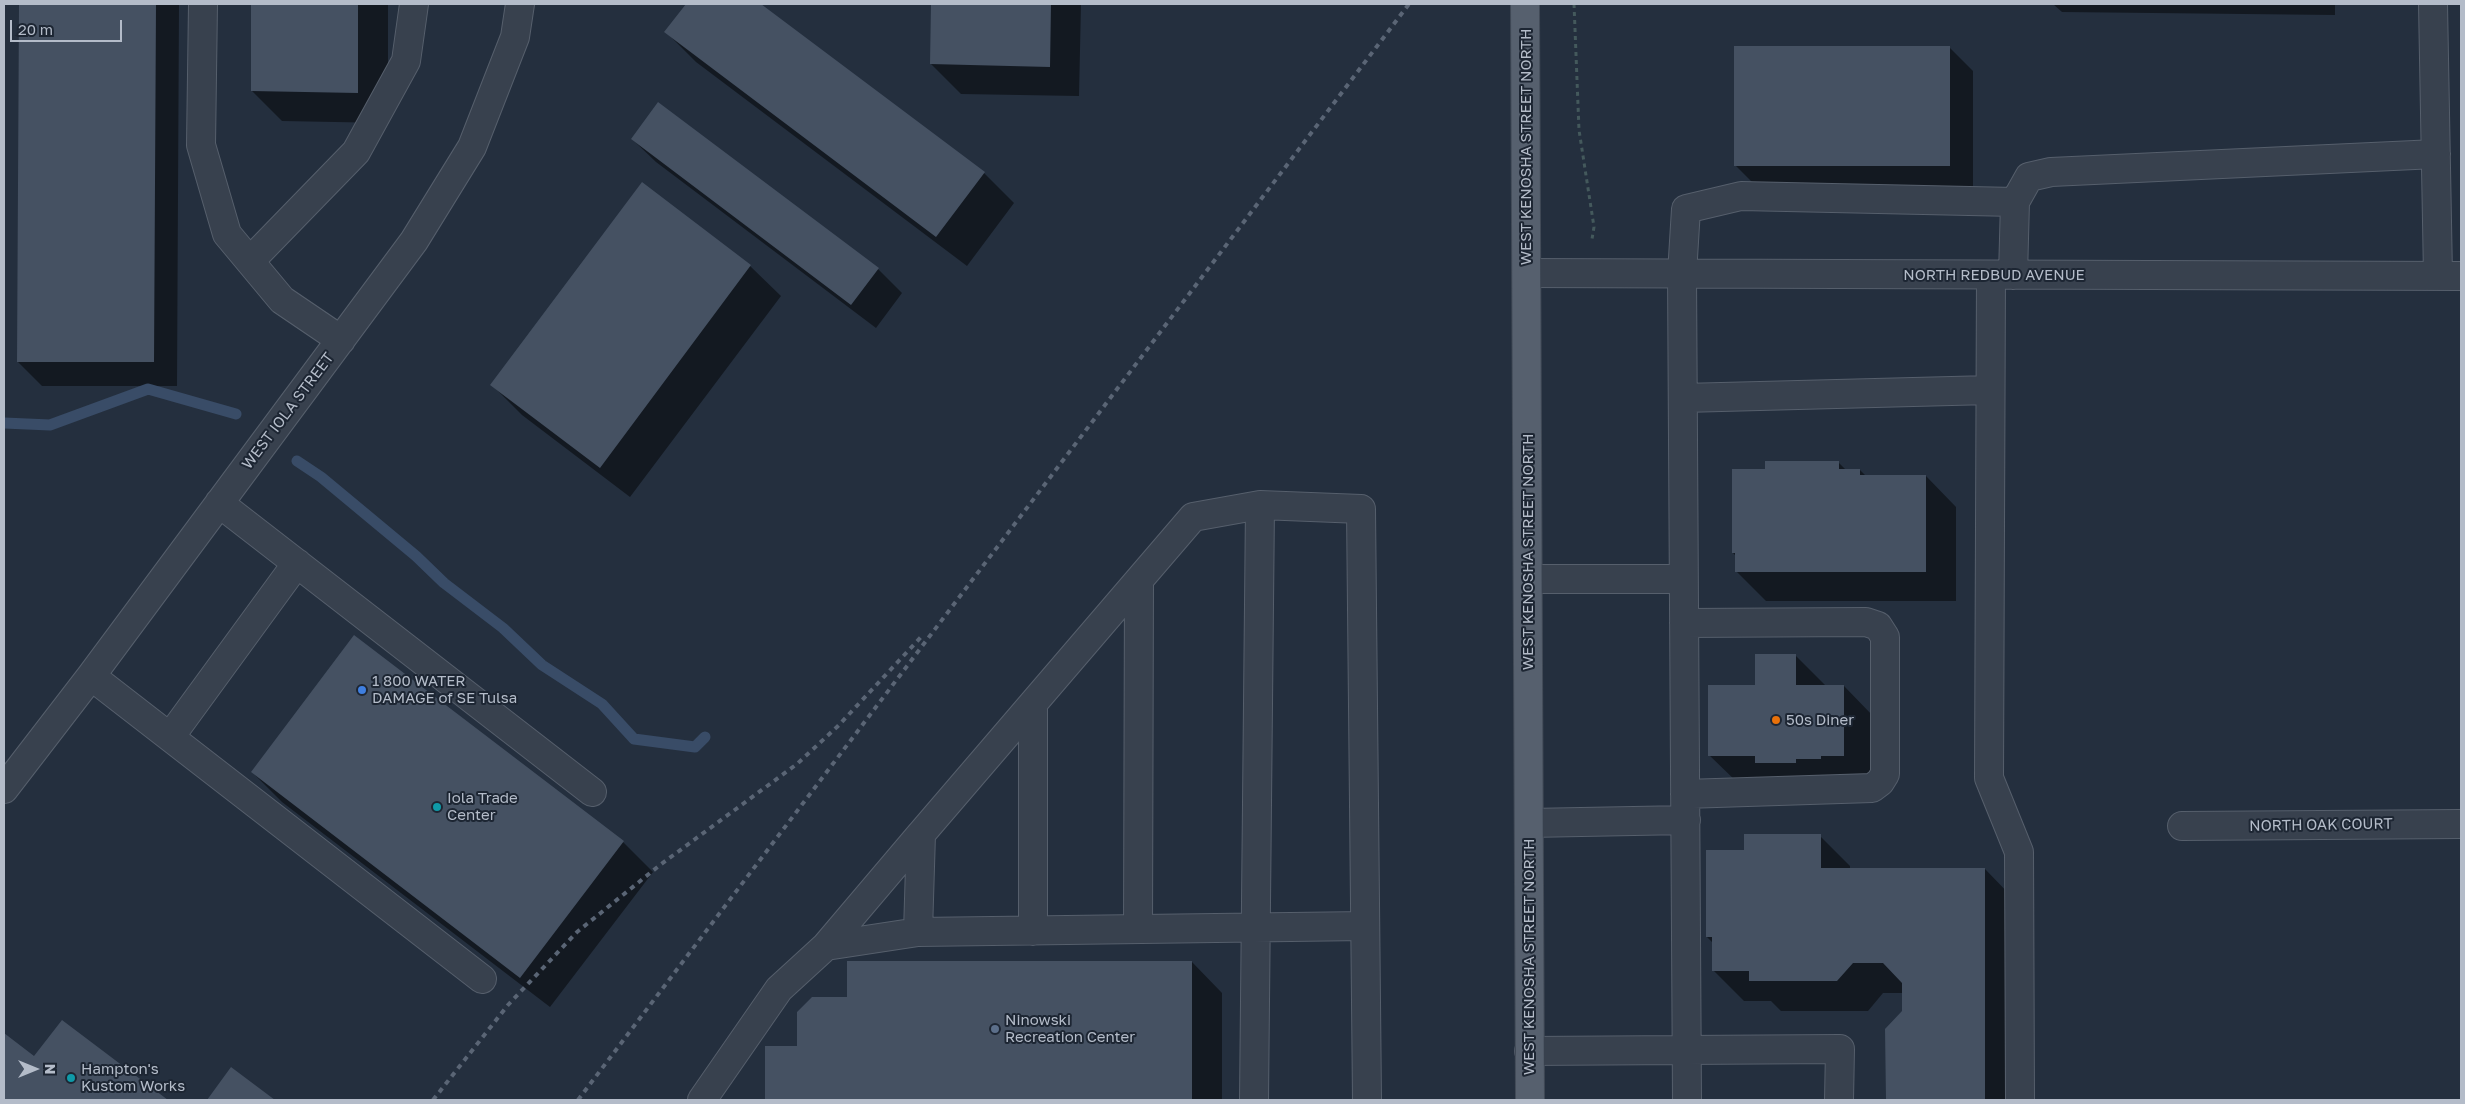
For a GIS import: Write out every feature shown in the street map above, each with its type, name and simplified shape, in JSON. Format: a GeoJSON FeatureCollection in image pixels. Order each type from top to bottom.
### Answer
{"type":"FeatureCollection","features":[{"type":"Feature","properties":{"kind":"main road","name":"WEST KENOSHA STREET NORTH"},"geometry":{"type":"LineString","coordinates":[[1526,4],[1530,1100]]}},
{"type":"Feature","properties":{"kind":"street"},"geometry":{"type":"LineString","coordinates":[[204,4],[201,145],[227,234],[282,300],[341,340]]}},
{"type":"Feature","properties":{"kind":"street"},"geometry":{"type":"LineString","coordinates":[[250,261],[356,152],[406,60],[414,4]]}},
{"type":"Feature","properties":{"kind":"street","name":"WEST IOLA STREET"},"geometry":{"type":"LineString","coordinates":[[4,789],[92,676],[414,241],[472,147],[515,37],[520,4]]}},
{"type":"Feature","properties":{"kind":"street"},"geometry":{"type":"LineString","coordinates":[[2433,4],[2436,154],[2450,276]]}},
{"type":"Feature","properties":{"kind":"street"},"geometry":{"type":"LineString","coordinates":[[2020,1100],[2019,852],[1989,778],[1990,390],[2002,275],[2015,202],[2029,177],[2051,172],[2436,154]]}},
{"type":"Feature","properties":{"kind":"street"},"geometry":{"type":"LineString","coordinates":[[1687,1100],[1682,274],[1686,209],[1741,196],[2015,202]]}},
{"type":"Feature","properties":{"kind":"street","name":"NORTH REDBUD AVENUE"},"geometry":{"type":"LineString","coordinates":[[1527,273],[2450,276]]}},
{"type":"Feature","properties":{"kind":"street"},"geometry":{"type":"LineString","coordinates":[[1683,398],[1990,390]]}},
{"type":"Feature","properties":{"kind":"street"},"geometry":{"type":"LineString","coordinates":[[220,504],[592,792]]}},
{"type":"Feature","properties":{"kind":"street"},"geometry":{"type":"LineString","coordinates":[[1254,1100],[1260,506]]}},
{"type":"Feature","properties":{"kind":"street"},"geometry":{"type":"LineString","coordinates":[[702,1100],[779,989],[826,946],[1193,517],[1260,506],[1361,509],[1367,1100]]}},
{"type":"Feature","properties":{"kind":"street"},"geometry":{"type":"LineString","coordinates":[[170,736],[297,564]]}},
{"type":"Feature","properties":{"kind":"street"},"geometry":{"type":"LineString","coordinates":[[1528,579],[1683,579]]}},
{"type":"Feature","properties":{"kind":"street"},"geometry":{"type":"LineString","coordinates":[[1138,929],[1139,581]]}},
{"type":"Feature","properties":{"kind":"street"},"geometry":{"type":"LineString","coordinates":[[1528,823],[1872,788],[1885,774],[1885,646],[1884,637],[1878,626],[1866,622],[1684,623]]}},
{"type":"Feature","properties":{"kind":"street"},"geometry":{"type":"LineString","coordinates":[[92,676],[482,979]]}},
{"type":"Feature","properties":{"kind":"street"},"geometry":{"type":"LineString","coordinates":[[1033,704],[1033,931]]}},
{"type":"Feature","properties":{"kind":"street","name":"NORTH OAK COURT"},"geometry":{"type":"LineString","coordinates":[[2182,826],[2461,824]]}},
{"type":"Feature","properties":{"kind":"street"},"geometry":{"type":"LineString","coordinates":[[918,932],[921,834]]}},
{"type":"Feature","properties":{"kind":"street"},"geometry":{"type":"LineString","coordinates":[[826,946],[918,932],[1365,926]]}},
{"type":"Feature","properties":{"kind":"street"},"geometry":{"type":"LineString","coordinates":[[1529,1051],[1840,1049],[1839,1100]]}},
{"type":"Feature","properties":{"kind":"path"},"geometry":{"type":"LineString","coordinates":[[1574,4],[1580,130],[1594,227],[1588,274]]}},
{"type":"Feature","properties":{"kind":"building"},"geometry":{"type":"Polygon","coordinates":[[[19,4],[156,4],[154,362],[17,362],[19,4]]]}},
{"type":"Feature","properties":{"kind":"building"},"geometry":{"type":"Polygon","coordinates":[[[251,4],[358,4],[358,93],[251,91],[251,4]]]}},
{"type":"Feature","properties":{"kind":"building"},"geometry":{"type":"Polygon","coordinates":[[[686,4],[761,4],[985,172],[936,237],[664,32],[686,4]]]}},
{"type":"Feature","properties":{"kind":"building"},"geometry":{"type":"Polygon","coordinates":[[[931,4],[1051,4],[1050,67],[930,64],[931,4]]]}},
{"type":"Feature","properties":{"kind":"building"},"geometry":{"type":"Polygon","coordinates":[[[1734,46],[1950,46],[1950,166],[1734,166],[1734,46]]]}},
{"type":"Feature","properties":{"kind":"building"},"geometry":{"type":"Polygon","coordinates":[[[658,102],[879,268],[851,305],[631,139],[658,102]]]}},
{"type":"Feature","properties":{"kind":"building"},"geometry":{"type":"Polygon","coordinates":[[[642,182],[751,265],[600,468],[490,385],[642,182]]]}},
{"type":"Feature","properties":{"kind":"building"},"geometry":{"type":"Polygon","coordinates":[[[1765,461],[1839,461],[1839,469],[1860,469],[1860,475],[1926,475],[1926,572],[1735,572],[1735,553],[1732,553],[1732,469],[1765,469],[1765,461]]]}},
{"type":"Feature","properties":{"kind":"building","name":"Iola Trade Center"},"geometry":{"type":"Polygon","coordinates":[[[354,635],[624,841],[520,978],[251,772],[354,635]]]}},
{"type":"Feature","properties":{"kind":"building","name":"50s Diner"},"geometry":{"type":"Polygon","coordinates":[[[1755,654],[1796,654],[1796,685],[1844,685],[1844,756],[1821,756],[1821,759],[1796,759],[1796,763],[1755,763],[1755,756],[1708,756],[1708,685],[1755,685],[1755,654]]]}},
{"type":"Feature","properties":{"kind":"building"},"geometry":{"type":"Polygon","coordinates":[[[1744,834],[1821,834],[1821,868],[1985,868],[1985,1100],[1886,1100],[1885,1029],[1902,1011],[1902,983],[1883,963],[1853,963],[1837,981],[1749,981],[1749,971],[1712,971],[1712,937],[1706,937],[1706,850],[1744,850],[1744,834]]]}},
{"type":"Feature","properties":{"kind":"building","name":"Ninowski Recreation Center"},"geometry":{"type":"Polygon","coordinates":[[[847,961],[1192,961],[1192,1100],[765,1100],[765,1046],[797,1046],[797,1012],[812,997],[847,997],[847,961]]]}},
{"type":"Feature","properties":{"kind":"building","name":"Hampton's Kustom Works"},"geometry":{"type":"Polygon","coordinates":[[[62,1020],[168,1100],[4,1100],[4,1033],[34,1056],[62,1020]]]}},
{"type":"Feature","properties":{"kind":"building","name":"Hampton's Kustom Works"},"geometry":{"type":"Polygon","coordinates":[[[231,1067],[275,1100],[207,1100],[231,1067]]]}},
{"type":"Feature","properties":{"kind":"waterway"},"geometry":{"type":"LineString","coordinates":[[4,423],[50,425],[148,389],[236,414]]}},
{"type":"Feature","properties":{"kind":"waterway"},"geometry":{"type":"LineString","coordinates":[[297,461],[321,477],[416,556],[444,583],[503,628],[542,665],[602,704],[634,739],[695,747],[705,737]]}},
{"type":"Feature","properties":{"kind":"railway"},"geometry":{"type":"LineString","coordinates":[[578,1100],[1409,4]]}},
{"type":"Feature","properties":{"kind":"railway"},"geometry":{"type":"LineString","coordinates":[[433,1100],[508,1005],[577,932],[660,865],[797,764],[838,726],[922,636]]}},
{"type":"Feature","properties":{"kind":"place","name":"1 800 WATER DAMAGE of SE Tulsa"},"geometry":{"type":"Point","coordinates":[362,690]}},
{"type":"Feature","properties":{"kind":"place","name":"50s Diner"},"geometry":{"type":"Point","coordinates":[1776,720]}},
{"type":"Feature","properties":{"kind":"place","name":"Iola Trade Center"},"geometry":{"type":"Point","coordinates":[437,807]}},
{"type":"Feature","properties":{"kind":"place","name":"Ninowski Recreation Center"},"geometry":{"type":"Point","coordinates":[995,1029]}},
{"type":"Feature","properties":{"kind":"place","name":"Hampton's Kustom Works"},"geometry":{"type":"Point","coordinates":[71,1078]}}]}
